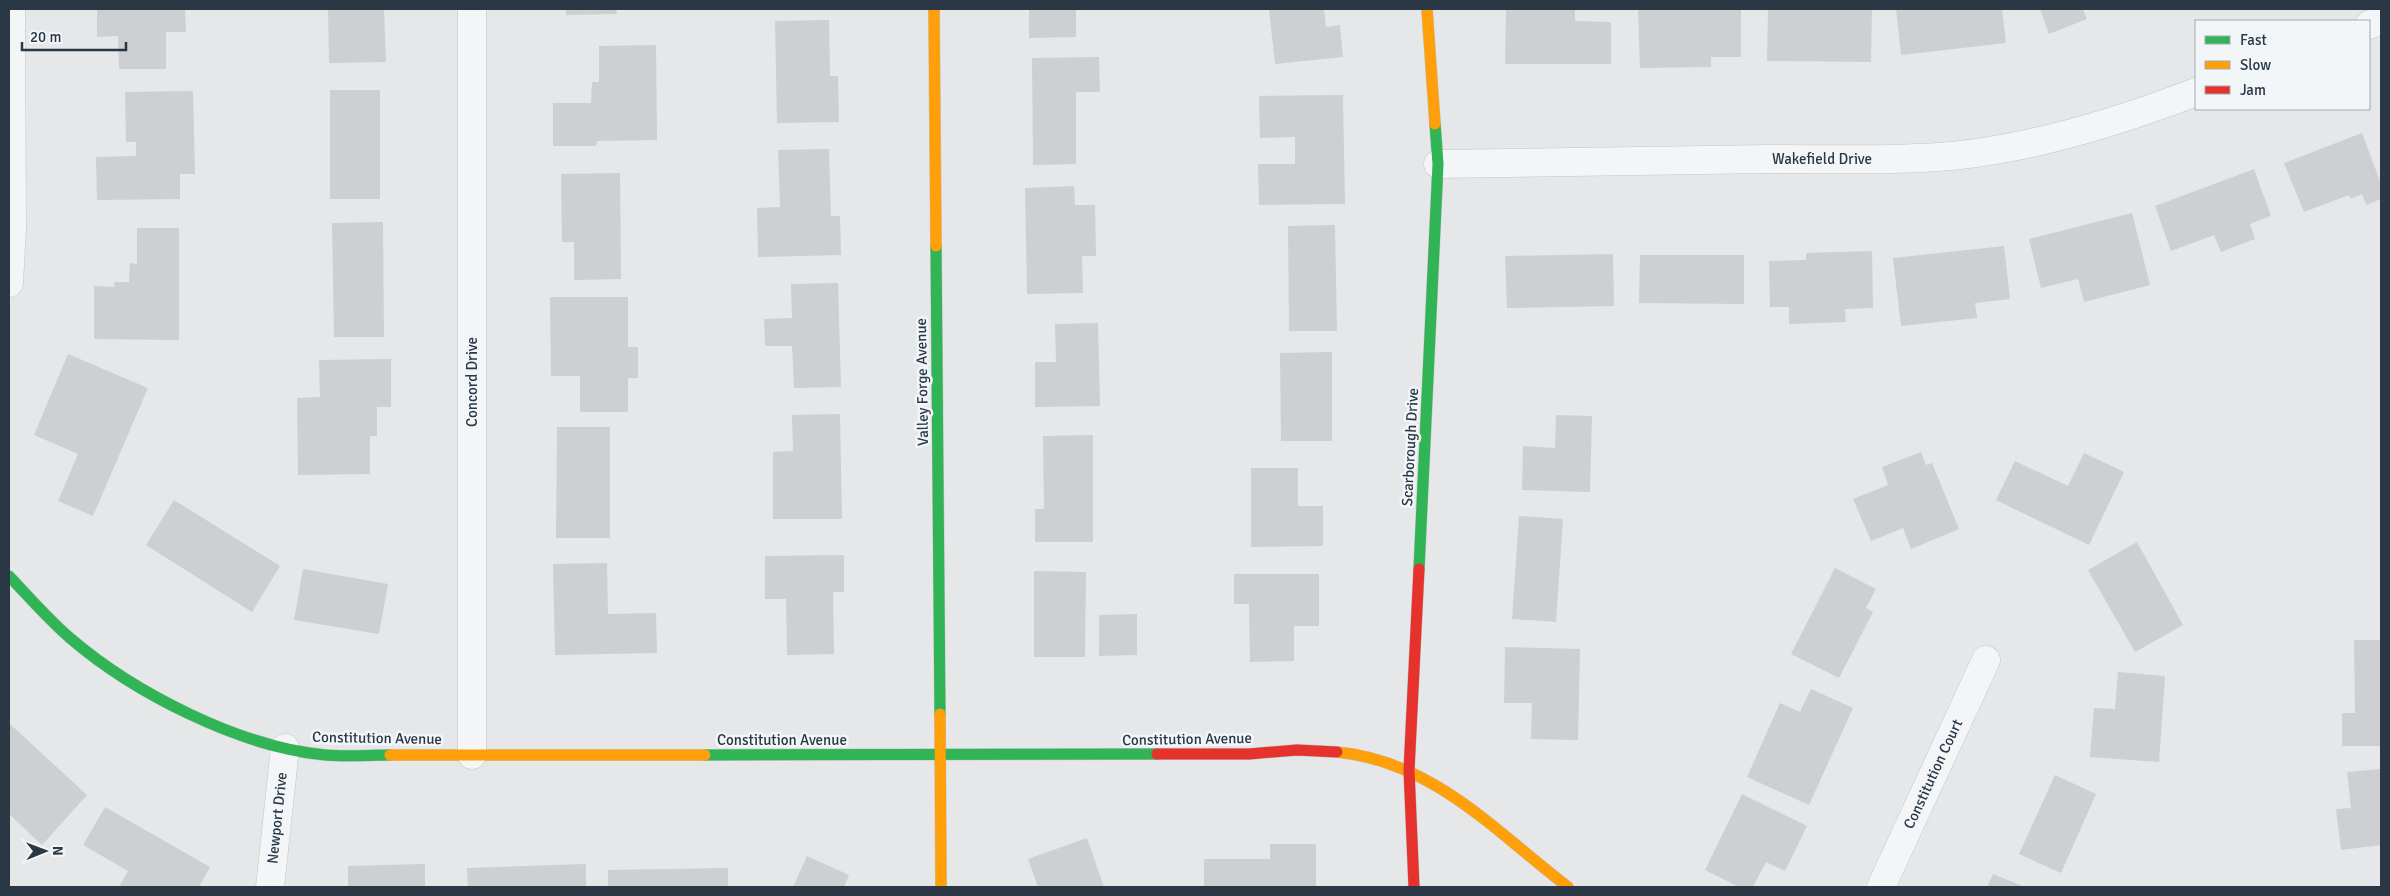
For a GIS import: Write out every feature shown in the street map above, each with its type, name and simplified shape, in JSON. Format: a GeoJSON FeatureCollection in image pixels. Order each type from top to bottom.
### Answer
{"type":"FeatureCollection","features":[{"type":"Feature","properties":{"kind":"street"},"geometry":{"type":"LineString","coordinates":[[9,283],[12,229],[11,9]]}},
{"type":"Feature","properties":{"kind":"street","name":"Concord Drive"},"geometry":{"type":"LineString","coordinates":[[472,9],[472,755]]}},
{"type":"Feature","properties":{"kind":"street","name":"Valley Forge Avenue"},"geometry":{"type":"LineString","coordinates":[[934,9],[941,887]]}},
{"type":"Feature","properties":{"kind":"street","name":"Scarborough Drive"},"geometry":{"type":"LineString","coordinates":[[1414,887],[1409,770],[1438,164],[1427,9]]}},
{"type":"Feature","properties":{"kind":"street","name":"Wakefield Drive"},"geometry":{"type":"LineString","coordinates":[[1438,164],[1876,160],[1952,156],[2017,145],[2073,132],[2150,110],[2195,92]]}},
{"type":"Feature","properties":{"kind":"street","name":"Constitution Avenue"},"geometry":{"type":"LineString","coordinates":[[9,576],[78,644],[131,684],[181,712],[226,731],[284,748],[325,755],[1249,754],[1286,749],[1332,750],[1369,757],[1409,770],[1434,782],[1471,807],[1492,827],[1568,887]]}},
{"type":"Feature","properties":{"kind":"street","name":"Constitution Court"},"geometry":{"type":"LineString","coordinates":[[1881,887],[1986,660]]}},
{"type":"Feature","properties":{"kind":"street","name":"Newport Drive"},"geometry":{"type":"LineString","coordinates":[[270,887],[284,748]]}},
{"type":"Feature","properties":{"kind":"building"},"geometry":{"type":"Polygon","coordinates":[[[97,9],[185,9],[186,32],[166,32],[166,69],[119,69],[118,36],[97,37],[97,9]]]}},
{"type":"Feature","properties":{"kind":"building"},"geometry":{"type":"Polygon","coordinates":[[[328,9],[384,9],[386,62],[329,63],[328,9]]]}},
{"type":"Feature","properties":{"kind":"building"},"geometry":{"type":"Polygon","coordinates":[[[566,9],[616,9],[617,14],[566,15],[566,9]]]}},
{"type":"Feature","properties":{"kind":"building"},"geometry":{"type":"Polygon","coordinates":[[[1029,9],[1076,9],[1076,37],[1029,38],[1029,9]]]}},
{"type":"Feature","properties":{"kind":"building"},"geometry":{"type":"Polygon","coordinates":[[[1269,9],[1324,9],[1326,27],[1340,25],[1343,57],[1275,64],[1269,9]]]}},
{"type":"Feature","properties":{"kind":"building"},"geometry":{"type":"Polygon","coordinates":[[[1506,9],[1575,9],[1575,21],[1611,22],[1611,64],[1505,64],[1506,9]]]}},
{"type":"Feature","properties":{"kind":"building"},"geometry":{"type":"Polygon","coordinates":[[[1638,9],[1741,10],[1741,57],[1711,57],[1711,67],[1640,68],[1638,9]]]}},
{"type":"Feature","properties":{"kind":"building"},"geometry":{"type":"Polygon","coordinates":[[[1768,9],[1872,9],[1871,62],[1767,61],[1768,9]]]}},
{"type":"Feature","properties":{"kind":"building"},"geometry":{"type":"Polygon","coordinates":[[[1896,9],[2002,9],[2006,43],[1901,55],[1896,9]]]}},
{"type":"Feature","properties":{"kind":"building"},"geometry":{"type":"Polygon","coordinates":[[[2040,9],[2083,9],[2087,19],[2049,34],[2040,9]]]}},
{"type":"Feature","properties":{"kind":"building"},"geometry":{"type":"Polygon","coordinates":[[[829,20],[830,76],[838,76],[839,122],[777,123],[775,21],[829,20]]]}},
{"type":"Feature","properties":{"kind":"building"},"geometry":{"type":"Polygon","coordinates":[[[656,45],[657,140],[597,141],[596,146],[553,146],[553,103],[591,103],[592,82],[599,82],[599,46],[656,45]]]}},
{"type":"Feature","properties":{"kind":"building"},"geometry":{"type":"Polygon","coordinates":[[[1099,57],[1100,92],[1076,92],[1076,164],[1033,165],[1032,58],[1099,57]]]}},
{"type":"Feature","properties":{"kind":"building"},"geometry":{"type":"Polygon","coordinates":[[[330,90],[380,90],[380,199],[330,199],[330,90]]]}},
{"type":"Feature","properties":{"kind":"building"},"geometry":{"type":"Polygon","coordinates":[[[193,91],[195,174],[180,174],[180,199],[97,200],[96,157],[136,156],[136,142],[126,142],[125,92],[193,91]]]}},
{"type":"Feature","properties":{"kind":"building"},"geometry":{"type":"Polygon","coordinates":[[[1343,95],[1345,204],[1259,205],[1258,164],[1295,164],[1295,137],[1260,138],[1259,96],[1343,95]]]}},
{"type":"Feature","properties":{"kind":"building"},"geometry":{"type":"Polygon","coordinates":[[[2362,133],[2381,184],[2381,199],[2366,205],[2362,194],[2351,199],[2349,195],[2304,212],[2284,163],[2362,133]]]}},
{"type":"Feature","properties":{"kind":"building"},"geometry":{"type":"Polygon","coordinates":[[[829,149],[831,216],[840,216],[841,255],[758,257],[757,208],[780,207],[778,150],[829,149]]]}},
{"type":"Feature","properties":{"kind":"building"},"geometry":{"type":"Polygon","coordinates":[[[2254,169],[2271,216],[2250,224],[2255,239],[2221,252],[2214,235],[2171,251],[2155,206],[2254,169]]]}},
{"type":"Feature","properties":{"kind":"building"},"geometry":{"type":"Polygon","coordinates":[[[620,173],[621,279],[574,280],[574,242],[562,242],[561,174],[620,173]]]}},
{"type":"Feature","properties":{"kind":"building"},"geometry":{"type":"Polygon","coordinates":[[[1074,186],[1075,205],[1095,205],[1096,256],[1082,256],[1083,293],[1027,294],[1025,188],[1074,186]]]}},
{"type":"Feature","properties":{"kind":"building"},"geometry":{"type":"Polygon","coordinates":[[[2132,213],[2150,285],[2084,302],[2078,279],[2041,288],[2029,239],[2132,213]]]}},
{"type":"Feature","properties":{"kind":"building"},"geometry":{"type":"Polygon","coordinates":[[[383,222],[384,337],[334,337],[332,223],[383,222]]]}},
{"type":"Feature","properties":{"kind":"building"},"geometry":{"type":"Polygon","coordinates":[[[1335,225],[1337,331],[1289,331],[1288,226],[1335,225]]]}},
{"type":"Feature","properties":{"kind":"building"},"geometry":{"type":"Polygon","coordinates":[[[137,228],[179,228],[179,340],[94,339],[94,286],[115,287],[114,282],[129,282],[130,263],[137,264],[137,228]]]}},
{"type":"Feature","properties":{"kind":"building"},"geometry":{"type":"Polygon","coordinates":[[[2004,246],[2010,299],[1975,303],[1977,318],[1901,326],[1893,258],[2004,246]]]}},
{"type":"Feature","properties":{"kind":"building"},"geometry":{"type":"Polygon","coordinates":[[[1872,251],[1873,308],[1845,309],[1846,322],[1789,324],[1789,307],[1770,307],[1769,261],[1806,260],[1806,253],[1872,251]]]}},
{"type":"Feature","properties":{"kind":"building"},"geometry":{"type":"Polygon","coordinates":[[[1613,254],[1614,306],[1507,308],[1505,256],[1613,254]]]}},
{"type":"Feature","properties":{"kind":"building"},"geometry":{"type":"Polygon","coordinates":[[[1640,255],[1744,255],[1744,304],[1639,303],[1640,255]]]}},
{"type":"Feature","properties":{"kind":"building"},"geometry":{"type":"Polygon","coordinates":[[[838,283],[841,387],[794,388],[792,346],[765,346],[764,319],[792,318],[791,284],[838,283]]]}},
{"type":"Feature","properties":{"kind":"building"},"geometry":{"type":"Polygon","coordinates":[[[550,297],[628,297],[628,347],[638,347],[638,378],[628,378],[628,412],[580,412],[580,376],[551,376],[550,297]]]}},
{"type":"Feature","properties":{"kind":"building"},"geometry":{"type":"Polygon","coordinates":[[[1098,323],[1100,406],[1035,407],[1035,362],[1056,362],[1055,324],[1098,323]]]}},
{"type":"Feature","properties":{"kind":"building"},"geometry":{"type":"Polygon","coordinates":[[[1332,352],[1332,441],[1281,441],[1280,353],[1332,352]]]}},
{"type":"Feature","properties":{"kind":"building"},"geometry":{"type":"Polygon","coordinates":[[[68,354],[148,388],[93,516],[58,501],[78,454],[34,435],[68,354]]]}},
{"type":"Feature","properties":{"kind":"building"},"geometry":{"type":"Polygon","coordinates":[[[391,359],[391,407],[377,407],[377,436],[370,436],[370,474],[298,475],[297,398],[320,397],[319,360],[391,359]]]}},
{"type":"Feature","properties":{"kind":"building"},"geometry":{"type":"Polygon","coordinates":[[[840,414],[842,519],[773,519],[773,452],[793,451],[792,415],[840,414]]]}},
{"type":"Feature","properties":{"kind":"building"},"geometry":{"type":"Polygon","coordinates":[[[1556,415],[1592,416],[1590,492],[1522,490],[1523,446],[1555,448],[1556,415]]]}},
{"type":"Feature","properties":{"kind":"building"},"geometry":{"type":"Polygon","coordinates":[[[557,427],[610,427],[610,538],[556,538],[557,427]]]}},
{"type":"Feature","properties":{"kind":"building"},"geometry":{"type":"Polygon","coordinates":[[[1093,435],[1093,542],[1035,542],[1035,509],[1044,509],[1043,436],[1093,435]]]}},
{"type":"Feature","properties":{"kind":"building"},"geometry":{"type":"Polygon","coordinates":[[[1921,452],[1926,465],[1932,463],[1959,529],[1911,549],[1903,528],[1871,541],[1853,499],[1888,485],[1882,467],[1921,452]]]}},
{"type":"Feature","properties":{"kind":"building"},"geometry":{"type":"Polygon","coordinates":[[[2084,453],[2124,472],[2089,545],[1996,500],[2015,461],[2068,486],[2084,453]]]}},
{"type":"Feature","properties":{"kind":"building"},"geometry":{"type":"Polygon","coordinates":[[[1251,468],[1298,468],[1298,506],[1323,506],[1323,546],[1251,547],[1251,468]]]}},
{"type":"Feature","properties":{"kind":"building"},"geometry":{"type":"Polygon","coordinates":[[[174,500],[280,566],[252,612],[146,545],[174,500]]]}},
{"type":"Feature","properties":{"kind":"building"},"geometry":{"type":"Polygon","coordinates":[[[1519,516],[1563,519],[1556,622],[1512,619],[1519,516]]]}},
{"type":"Feature","properties":{"kind":"building"},"geometry":{"type":"Polygon","coordinates":[[[2137,542],[2183,625],[2135,652],[2088,570],[2137,542]]]}},
{"type":"Feature","properties":{"kind":"building"},"geometry":{"type":"Polygon","coordinates":[[[844,555],[844,592],[833,592],[834,654],[787,655],[786,599],[765,599],[765,556],[844,555]]]}},
{"type":"Feature","properties":{"kind":"building"},"geometry":{"type":"Polygon","coordinates":[[[607,563],[608,614],[656,613],[657,653],[555,655],[553,564],[607,563]]]}},
{"type":"Feature","properties":{"kind":"building"},"geometry":{"type":"Polygon","coordinates":[[[1835,568],[1876,589],[1866,608],[1873,612],[1839,678],[1791,654],[1835,568]]]}},
{"type":"Feature","properties":{"kind":"building"},"geometry":{"type":"Polygon","coordinates":[[[303,569],[388,584],[379,634],[294,620],[303,569]]]}},
{"type":"Feature","properties":{"kind":"building"},"geometry":{"type":"Polygon","coordinates":[[[1034,571],[1086,572],[1085,657],[1034,657],[1034,571]]]}},
{"type":"Feature","properties":{"kind":"building"},"geometry":{"type":"Polygon","coordinates":[[[1234,574],[1319,574],[1319,626],[1294,626],[1294,661],[1250,662],[1249,604],[1234,604],[1234,574]]]}},
{"type":"Feature","properties":{"kind":"building"},"geometry":{"type":"Polygon","coordinates":[[[1137,614],[1137,655],[1099,656],[1099,615],[1137,614]]]}},
{"type":"Feature","properties":{"kind":"building"},"geometry":{"type":"Polygon","coordinates":[[[2354,640],[2381,640],[2381,746],[2342,746],[2342,713],[2355,713],[2354,640]]]}},
{"type":"Feature","properties":{"kind":"building"},"geometry":{"type":"Polygon","coordinates":[[[1505,647],[1580,649],[1578,740],[1531,739],[1532,703],[1504,703],[1505,647]]]}},
{"type":"Feature","properties":{"kind":"building"},"geometry":{"type":"Polygon","coordinates":[[[2118,672],[2165,676],[2159,762],[2090,757],[2094,708],[2115,709],[2118,672]]]}},
{"type":"Feature","properties":{"kind":"building"},"geometry":{"type":"Polygon","coordinates":[[[1811,689],[1853,708],[1809,805],[1747,777],[1780,703],[1800,712],[1811,689]]]}},
{"type":"Feature","properties":{"kind":"building"},"geometry":{"type":"Polygon","coordinates":[[[9,723],[87,795],[42,845],[9,814],[9,723]]]}},
{"type":"Feature","properties":{"kind":"building"},"geometry":{"type":"Polygon","coordinates":[[[2381,769],[2381,845],[2341,850],[2336,809],[2351,808],[2347,772],[2381,769]]]}},
{"type":"Feature","properties":{"kind":"building"},"geometry":{"type":"Polygon","coordinates":[[[2055,775],[2096,794],[2061,873],[2019,854],[2055,775]]]}},
{"type":"Feature","properties":{"kind":"building"},"geometry":{"type":"Polygon","coordinates":[[[1742,794],[1807,826],[1785,871],[1766,862],[1753,887],[1739,887],[1705,870],[1742,794]]]}},
{"type":"Feature","properties":{"kind":"building"},"geometry":{"type":"Polygon","coordinates":[[[105,807],[210,867],[199,887],[119,887],[128,871],[83,845],[105,807]]]}},
{"type":"Feature","properties":{"kind":"building"},"geometry":{"type":"Polygon","coordinates":[[[1087,838],[1104,887],[1038,887],[1028,859],[1087,838]]]}},
{"type":"Feature","properties":{"kind":"building"},"geometry":{"type":"Polygon","coordinates":[[[1270,844],[1316,844],[1316,887],[1204,887],[1204,859],[1270,859],[1270,844]]]}},
{"type":"Feature","properties":{"kind":"building"},"geometry":{"type":"Polygon","coordinates":[[[807,856],[849,875],[844,887],[793,887],[807,856]]]}},
{"type":"Feature","properties":{"kind":"building"},"geometry":{"type":"Polygon","coordinates":[[[425,864],[425,887],[348,887],[348,866],[425,864]]]}},
{"type":"Feature","properties":{"kind":"building"},"geometry":{"type":"Polygon","coordinates":[[[586,864],[586,887],[468,887],[467,868],[586,864]]]}},
{"type":"Feature","properties":{"kind":"building"},"geometry":{"type":"Polygon","coordinates":[[[728,868],[728,887],[608,887],[608,870],[728,868]]]}},
{"type":"Feature","properties":{"kind":"building"},"geometry":{"type":"Polygon","coordinates":[[[1993,874],[2025,887],[1987,887],[1993,874]]]}},
{"type":"Feature","properties":{"kind":"traffic: fast"},"geometry":{"type":"LineString","coordinates":[[1419,569],[1438,164],[1435,124]]}},
{"type":"Feature","properties":{"kind":"traffic: fast"},"geometry":{"type":"LineString","coordinates":[[936,246],[940,714]]}},
{"type":"Feature","properties":{"kind":"traffic: fast"},"geometry":{"type":"LineString","coordinates":[[9,576],[46,616],[96,658],[156,697],[190,714],[224,729],[292,750],[333,756],[390,755]]}},
{"type":"Feature","properties":{"kind":"traffic: fast"},"geometry":{"type":"LineString","coordinates":[[705,755],[1157,754]]}},
{"type":"Feature","properties":{"kind":"traffic: slow"},"geometry":{"type":"LineString","coordinates":[[934,9],[936,246]]}},
{"type":"Feature","properties":{"kind":"traffic: slow"},"geometry":{"type":"LineString","coordinates":[[1427,9],[1435,124]]}},
{"type":"Feature","properties":{"kind":"traffic: slow"},"geometry":{"type":"LineString","coordinates":[[940,714],[941,887]]}},
{"type":"Feature","properties":{"kind":"traffic: slow"},"geometry":{"type":"LineString","coordinates":[[1337,752],[1372,758],[1403,769],[1433,784],[1489,822],[1568,887]]}},
{"type":"Feature","properties":{"kind":"traffic: slow"},"geometry":{"type":"LineString","coordinates":[[390,755],[705,755]]}},
{"type":"Feature","properties":{"kind":"traffic: jam"},"geometry":{"type":"LineString","coordinates":[[1414,887],[1409,770],[1419,569]]}},
{"type":"Feature","properties":{"kind":"traffic: jam"},"geometry":{"type":"LineString","coordinates":[[1157,754],[1249,754],[1297,750],[1337,752]]}}]}
